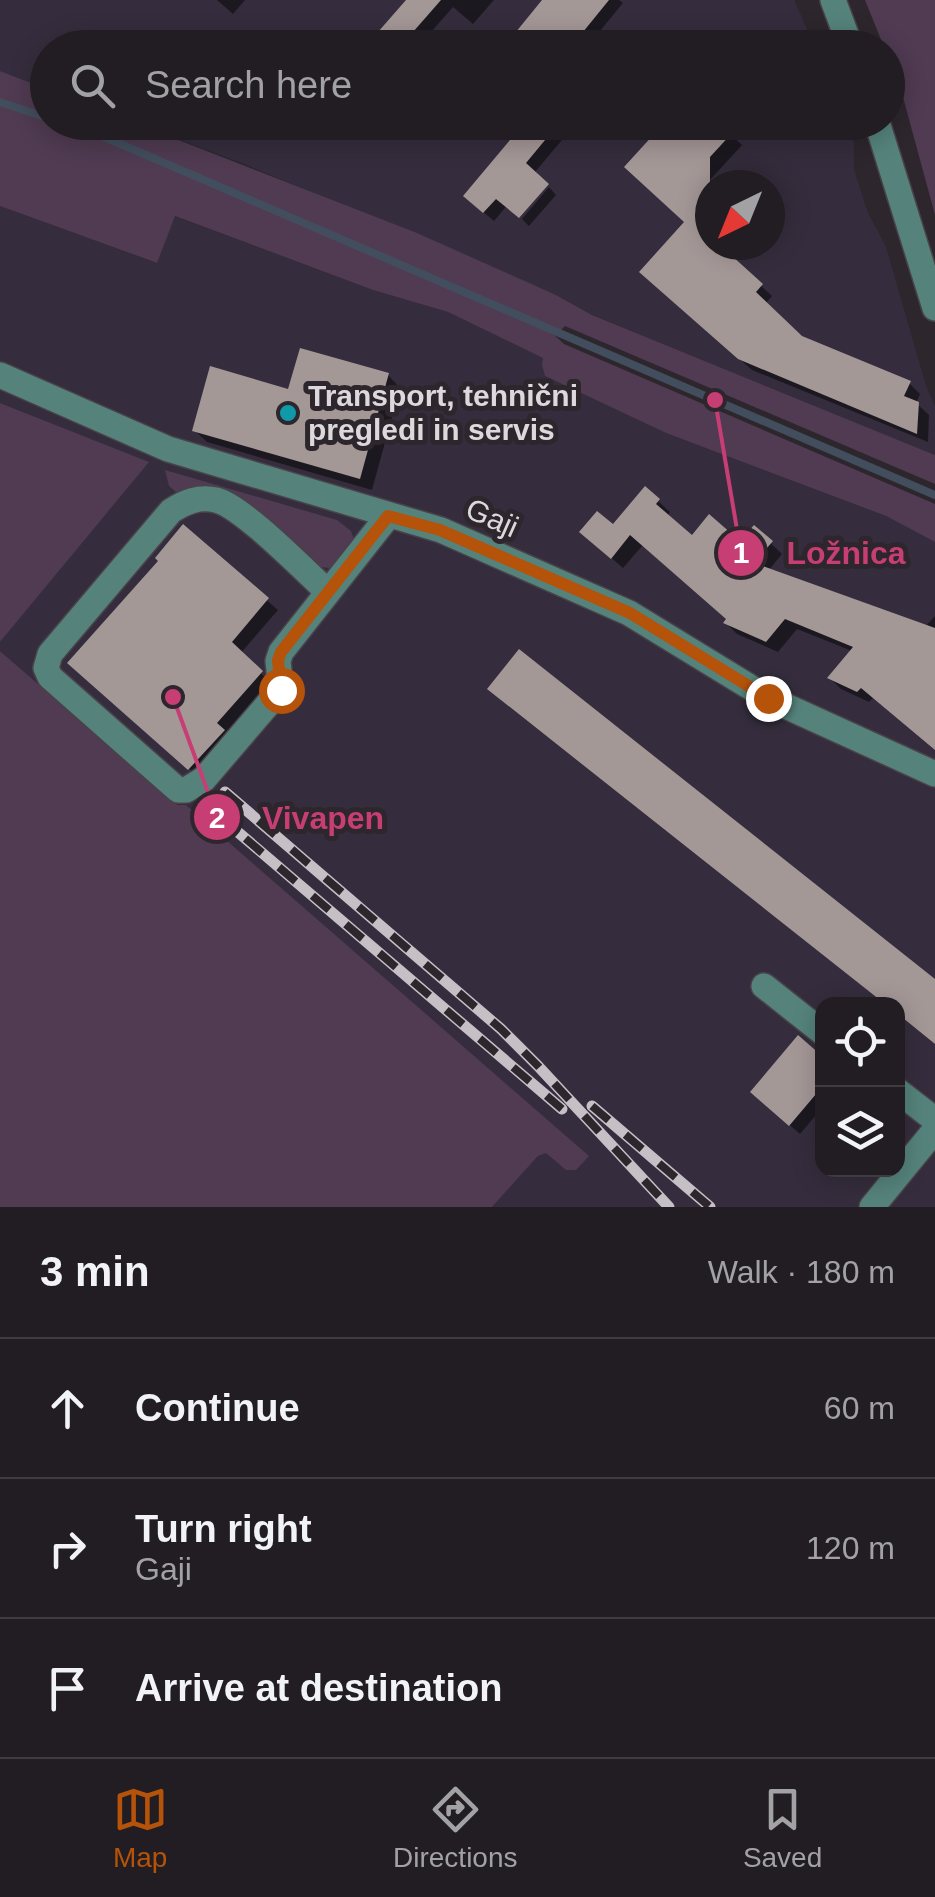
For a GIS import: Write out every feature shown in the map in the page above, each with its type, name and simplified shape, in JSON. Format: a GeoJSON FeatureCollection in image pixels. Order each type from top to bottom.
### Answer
{"type":"FeatureCollection","features":[{"type":"Feature","properties":{"kind":"street"},"geometry":{"type":"LineString","coordinates":[[833,0],[844,30]]}},
{"type":"Feature","properties":{"kind":"street"},"geometry":{"type":"LineString","coordinates":[[883,140],[935,308]]}},
{"type":"Feature","properties":{"kind":"street","name":"Gaji"},"geometry":{"type":"LineString","coordinates":[[0,375],[168,448],[440,530],[630,613],[768,698],[935,774]]}},
{"type":"Feature","properties":{"kind":"street"},"geometry":{"type":"LineString","coordinates":[[328,592],[241,513],[222,501],[204,498],[186,502],[171,511],[146,540],[50,654],[46,668],[50,678],[178,790],[186,790],[204,779],[281,690],[281,652],[388,516]]}},
{"type":"Feature","properties":{"kind":"street"},"geometry":{"type":"LineString","coordinates":[[764,986],[815,1026]]}},
{"type":"Feature","properties":{"kind":"street"},"geometry":{"type":"LineString","coordinates":[[905,1096],[935,1120]]}},
{"type":"Feature","properties":{"kind":"street"},"geometry":{"type":"LineString","coordinates":[[872,1207],[935,1130]]}},
{"type":"Feature","properties":{"kind":"shaded area"},"geometry":{"type":"Polygon","coordinates":[[[0,0],[794,0],[807,30],[30,30],[30,82],[0,71],[0,0]]]}},
{"type":"Feature","properties":{"kind":"shaded area"},"geometry":{"type":"Polygon","coordinates":[[[865,0],[935,0],[935,215],[905,104],[905,30],[877,30],[865,0]]]}},
{"type":"Feature","properties":{"kind":"shaded area"},"geometry":{"type":"Polygon","coordinates":[[[0,71],[30,82],[30,140],[179,140],[417,233],[592,315],[935,455],[935,484],[565,326],[552,333],[564,344],[935,504],[935,542],[886,516],[666,433],[545,376],[543,358],[448,312],[373,290],[175,216],[157,263],[0,206],[0,71]]]}},
{"type":"Feature","properties":{"kind":"shaded area"},"geometry":{"type":"Polygon","coordinates":[[[180,140],[853,140],[854,169],[867,211],[886,247],[935,406],[935,455],[592,315],[556,295],[180,140]]]}},
{"type":"Feature","properties":{"kind":"shaded area"},"geometry":{"type":"Polygon","coordinates":[[[0,206],[156,263],[174,216],[373,290],[448,312],[544,358],[545,376],[666,433],[886,516],[935,542],[935,1207],[492,1207],[563,1134],[186,805],[179,805],[0,651],[0,642],[148,462],[0,403],[0,206]]]}},
{"type":"Feature","properties":{"kind":"shaded area"},"geometry":{"type":"Polygon","coordinates":[[[0,403],[149,462],[0,642],[0,403]]]}},
{"type":"Feature","properties":{"kind":"shaded area"},"geometry":{"type":"Polygon","coordinates":[[[165,470],[337,520],[351,531],[355,542],[341,564],[329,568],[315,566],[245,504],[182,497],[169,486],[165,470]]]}},
{"type":"Feature","properties":{"kind":"shaded area"},"geometry":{"type":"Polygon","coordinates":[[[0,651],[178,805],[186,805],[589,1156],[576,1170],[566,1170],[546,1153],[538,1156],[492,1207],[0,1207],[0,651]]]}},
{"type":"Feature","properties":{"kind":"building"},"geometry":{"type":"Polygon","coordinates":[[[406,0],[441,0],[415,30],[380,30],[406,0]]]}},
{"type":"Feature","properties":{"kind":"building"},"geometry":{"type":"Polygon","coordinates":[[[542,0],[609,0],[585,30],[518,30],[542,0]]]}},
{"type":"Feature","properties":{"kind":"building"},"geometry":{"type":"Polygon","coordinates":[[[510,140],[545,140],[526,163],[549,184],[519,218],[496,199],[483,213],[463,196],[510,140]]]}},
{"type":"Feature","properties":{"kind":"building"},"geometry":{"type":"Polygon","coordinates":[[[649,140],[726,140],[710,157],[710,170],[695,170],[695,260],[737,260],[763,284],[756,292],[802,336],[911,381],[904,396],[919,402],[917,434],[738,359],[639,272],[684,222],[624,167],[649,140]]]}},
{"type":"Feature","properties":{"kind":"building","name":"Transport, tehnični pregledi in servis"},"geometry":{"type":"Polygon","coordinates":[[[300,348],[389,373],[360,479],[192,431],[210,366],[288,389],[300,348]]]}},
{"type":"Feature","properties":{"kind":"building"},"geometry":{"type":"Polygon","coordinates":[[[645,486],[660,499],[656,504],[692,535],[709,514],[740,541],[754,525],[773,541],[754,563],[935,628],[935,750],[861,688],[857,692],[827,678],[853,647],[785,619],[766,642],[723,623],[726,619],[630,535],[611,559],[579,532],[597,511],[613,524],[645,486]]]}},
{"type":"Feature","properties":{"kind":"building"},"geometry":{"type":"Polygon","coordinates":[[[183,524],[269,598],[232,642],[263,671],[217,723],[225,730],[188,770],[67,663],[158,561],[155,558],[183,524]]]}},
{"type":"Feature","properties":{"kind":"building"},"geometry":{"type":"Polygon","coordinates":[[[519,649],[935,979],[935,1044],[905,1020],[905,997],[876,997],[487,689],[519,649]]]}},
{"type":"Feature","properties":{"kind":"building"},"geometry":{"type":"Polygon","coordinates":[[[798,1035],[815,1050],[815,1095],[789,1126],[750,1092],[798,1035]]]}},
{"type":"Feature","properties":{"kind":"waterway"},"geometry":{"type":"LineString","coordinates":[[0,102],[30,112]]}},
{"type":"Feature","properties":{"kind":"waterway"},"geometry":{"type":"LineString","coordinates":[[111,140],[935,495]]}},
{"type":"Feature","properties":{"kind":"railway"},"geometry":{"type":"LineString","coordinates":[[225,792],[501,1029],[669,1207]]}},
{"type":"Feature","properties":{"kind":"railway"},"geometry":{"type":"LineString","coordinates":[[212,810],[562,1109]]}},
{"type":"Feature","properties":{"kind":"railway"},"geometry":{"type":"LineString","coordinates":[[592,1106],[710,1207]]}},
{"type":"Feature","properties":{"kind":"place","name":"Ložnica"},"geometry":{"type":"Point","coordinates":[715,400]}},
{"type":"Feature","properties":{"kind":"place","name":"Transport, tehnični pregledi in servis"},"geometry":{"type":"Point","coordinates":[288,413]}},
{"type":"Feature","properties":{"kind":"place","name":"Vivapen"},"geometry":{"type":"Point","coordinates":[173,697]}},
{"type":"Feature","properties":{"kind":"route"},"geometry":{"type":"LineString","coordinates":[[281,690],[281,652],[388,516],[440,530],[630,613],[768,698]]}}]}
